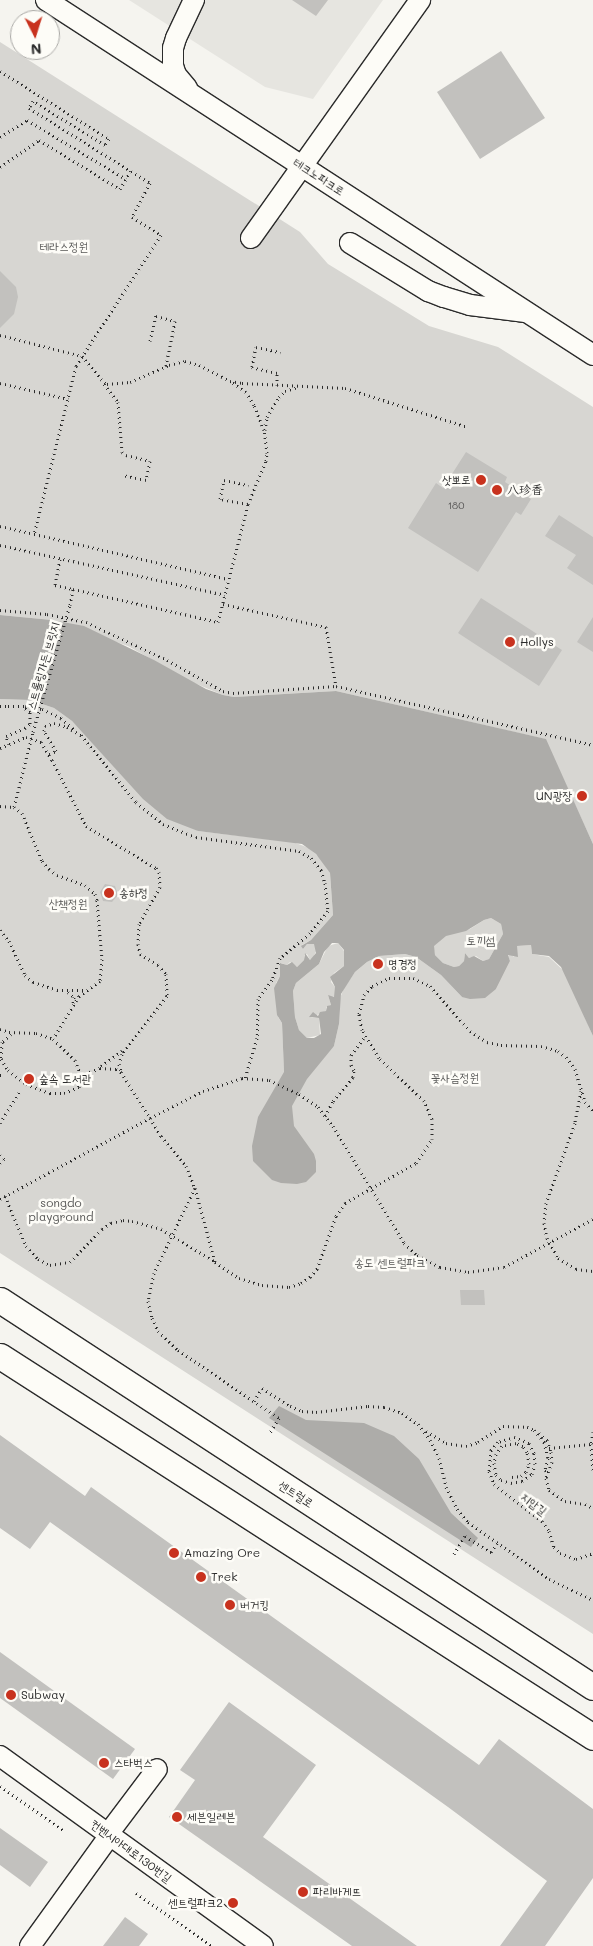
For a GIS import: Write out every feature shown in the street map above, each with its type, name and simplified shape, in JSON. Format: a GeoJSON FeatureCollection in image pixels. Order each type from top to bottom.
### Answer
{"type":"FeatureCollection","features":[{"type":"Feature","properties":{"kind":"main road","name":"센트럴로"},"geometry":{"type":"LineString","coordinates":[[0,1300],[593,1687]]}},
{"type":"Feature","properties":{"kind":"main road"},"geometry":{"type":"LineString","coordinates":[[0,1356],[593,1737]]}},
{"type":"Feature","properties":{"kind":"street","name":"테크노파크로"},"geometry":{"type":"LineString","coordinates":[[46,0],[593,354]]}},
{"type":"Feature","properties":{"kind":"street"},"geometry":{"type":"LineString","coordinates":[[194,0],[176,38],[172,58],[176,75],[195,97]]}},
{"type":"Feature","properties":{"kind":"street"},"geometry":{"type":"LineString","coordinates":[[251,238],[420,0]]}},
{"type":"Feature","properties":{"kind":"street"},"geometry":{"type":"LineString","coordinates":[[350,243],[428,291],[470,305],[528,312]]}},
{"type":"Feature","properties":{"kind":"street","name":"컨벤시아대로130번길"},"geometry":{"type":"LineString","coordinates":[[0,1756],[263,1946]]}},
{"type":"Feature","properties":{"kind":"street"},"geometry":{"type":"LineString","coordinates":[[30,1946],[158,1769]]}},
{"type":"Feature","properties":{"kind":"path"},"geometry":{"type":"LineString","coordinates":[[0,70],[109,139],[105,145],[33,101],[29,108],[150,183],[132,217],[161,235],[76,366],[34,535]]}},
{"type":"Feature","properties":{"kind":"path"},"geometry":{"type":"LineString","coordinates":[[0,137],[27,120],[126,179]]}},
{"type":"Feature","properties":{"kind":"path"},"geometry":{"type":"LineString","coordinates":[[0,166],[39,140],[120,188],[131,171]]}},
{"type":"Feature","properties":{"kind":"path"},"geometry":{"type":"LineString","coordinates":[[99,163],[104,154]]}},
{"type":"Feature","properties":{"kind":"path"},"geometry":{"type":"LineString","coordinates":[[150,341],[156,316],[175,321],[166,366]]}},
{"type":"Feature","properties":{"kind":"path"},"geometry":{"type":"LineString","coordinates":[[0,335],[82,356],[118,402],[122,452],[126,455],[150,461],[146,480],[123,475]]}},
{"type":"Feature","properties":{"kind":"path"},"geometry":{"type":"LineString","coordinates":[[277,385],[277,373],[252,367],[256,347],[280,352]]}},
{"type":"Feature","properties":{"kind":"path"},"geometry":{"type":"LineString","coordinates":[[101,379],[112,385],[130,382],[166,366],[185,361],[192,362],[230,381],[246,392],[260,417],[265,436]]}},
{"type":"Feature","properties":{"kind":"path"},"geometry":{"type":"LineString","coordinates":[[230,381],[344,388],[468,427]]}},
{"type":"Feature","properties":{"kind":"path"},"geometry":{"type":"LineString","coordinates":[[0,383],[68,399]]}},
{"type":"Feature","properties":{"kind":"path"},"geometry":{"type":"LineString","coordinates":[[60,559],[55,585],[218,622],[248,504],[266,460],[265,436],[268,417],[279,397],[292,388],[308,386]]}},
{"type":"Feature","properties":{"kind":"path"},"geometry":{"type":"LineString","coordinates":[[248,485],[224,480],[220,499],[248,504]]}},
{"type":"Feature","properties":{"kind":"path"},"geometry":{"type":"LineString","coordinates":[[0,526],[229,579]]}},
{"type":"Feature","properties":{"kind":"path"},"geometry":{"type":"LineString","coordinates":[[0,545],[225,595]]}},
{"type":"Feature","properties":{"kind":"path","name":"스트롤링가든 브릿지"},"geometry":{"type":"LineString","coordinates":[[14,807],[31,737],[73,589]]}},
{"type":"Feature","properties":{"kind":"path"},"geometry":{"type":"LineString","coordinates":[[222,604],[326,627],[336,686]]}},
{"type":"Feature","properties":{"kind":"path"},"geometry":{"type":"LineString","coordinates":[[0,610],[47,614],[86,622],[167,660],[223,691],[233,693],[336,686],[592,744]]}},
{"type":"Feature","properties":{"kind":"path"},"geometry":{"type":"LineString","coordinates":[[0,706],[25,706],[42,709],[60,718],[81,735],[136,802],[163,824],[196,838],[299,851],[311,858],[324,876],[327,913],[310,933],[280,958],[272,980],[258,999],[257,1038],[245,1078]]}},
{"type":"Feature","properties":{"kind":"path"},"geometry":{"type":"LineString","coordinates":[[8,706],[26,708],[31,716],[28,727],[6,736],[9,744]]}},
{"type":"Feature","properties":{"kind":"path"},"geometry":{"type":"LineString","coordinates":[[49,754],[56,751],[44,731],[46,724],[54,723],[67,727],[81,735]]}},
{"type":"Feature","properties":{"kind":"path"},"geometry":{"type":"LineString","coordinates":[[0,748],[31,737],[40,742],[49,754],[86,826],[156,868],[159,872],[160,887],[139,924],[138,944],[140,954],[158,965],[166,974],[168,987],[167,996],[127,1046],[112,1059],[82,1078],[76,1089],[59,1094],[34,1088],[17,1078],[4,1066],[0,1053],[3,1039],[16,1033]]}},
{"type":"Feature","properties":{"kind":"path"},"geometry":{"type":"LineString","coordinates":[[0,806],[14,807],[25,819],[45,865],[57,875],[85,885],[95,894],[98,900],[102,974],[98,984],[87,990],[73,1003],[53,1039]]}},
{"type":"Feature","properties":{"kind":"path"},"geometry":{"type":"LineString","coordinates":[[0,930],[9,942],[26,976],[42,987],[64,991],[87,990]]}},
{"type":"Feature","properties":{"kind":"path"},"geometry":{"type":"LineString","coordinates":[[5,1196],[26,1246],[38,1259],[50,1265],[70,1262],[98,1233],[117,1221],[132,1221],[172,1234],[240,1278],[254,1284],[278,1287],[301,1283],[317,1269],[331,1227],[340,1209],[350,1199],[416,1163],[429,1146],[433,1126],[424,1101],[384,1063],[364,1038],[360,1022],[360,1007],[364,995],[372,986],[389,978],[405,977],[420,980],[430,986],[464,1025],[481,1039],[501,1045],[541,1046],[560,1053],[575,1069],[585,1102],[593,1111]]}},
{"type":"Feature","properties":{"kind":"path"},"geometry":{"type":"LineString","coordinates":[[64,991],[74,997],[73,1003]]}},
{"type":"Feature","properties":{"kind":"path"},"geometry":{"type":"LineString","coordinates":[[0,1029],[16,1033],[36,1033],[53,1039],[75,1060],[82,1078]]}},
{"type":"Feature","properties":{"kind":"path"},"geometry":{"type":"LineString","coordinates":[[325,1116],[333,1101],[352,1077],[354,1070],[351,1065],[351,1056],[364,1038]]}},
{"type":"Feature","properties":{"kind":"path"},"geometry":{"type":"LineString","coordinates":[[127,1046],[119,1061],[121,1072],[167,1145],[186,1166],[215,1262]]}},
{"type":"Feature","properties":{"kind":"path"},"geometry":{"type":"LineString","coordinates":[[91,1071],[107,1067],[121,1072]]}},
{"type":"Feature","properties":{"kind":"path"},"geometry":{"type":"LineString","coordinates":[[0,1199],[203,1091],[245,1078],[262,1078],[278,1083],[318,1107],[371,1188],[404,1244],[417,1255],[440,1267],[468,1272],[494,1270],[550,1244],[593,1219]]}},
{"type":"Feature","properties":{"kind":"path"},"geometry":{"type":"LineString","coordinates":[[581,1090],[575,1123],[546,1203],[544,1223],[550,1244],[558,1258],[576,1269],[593,1272]]}},
{"type":"Feature","properties":{"kind":"path"},"geometry":{"type":"LineString","coordinates":[[0,1123],[20,1091]]}},
{"type":"Feature","properties":{"kind":"path"},"geometry":{"type":"LineString","coordinates":[[0,1155],[4,1159],[0,1163]]}},
{"type":"Feature","properties":{"kind":"path"},"geometry":{"type":"LineString","coordinates":[[194,1188],[150,1283],[149,1310],[155,1325],[178,1350],[279,1418],[269,1434]]}},
{"type":"Feature","properties":{"kind":"path"},"geometry":{"type":"LineString","coordinates":[[254,1401],[262,1388],[290,1406],[302,1411],[316,1412],[359,1406],[384,1407],[402,1413],[440,1441],[459,1446],[473,1445],[503,1426],[519,1426],[534,1430],[548,1448],[591,1444]]}},
{"type":"Feature","properties":{"kind":"path"},"geometry":{"type":"LineString","coordinates":[[418,1424],[436,1449],[446,1488],[457,1509],[476,1529],[549,1579],[593,1600]]}},
{"type":"Feature","properties":{"kind":"path"},"geometry":{"type":"LineString","coordinates":[[593,1432],[591,1444],[593,1470]]}},
{"type":"Feature","properties":{"kind":"path","name":"지압길"},"geometry":{"type":"LineString","coordinates":[[512,1477],[524,1474],[528,1466],[526,1450],[519,1444],[513,1443],[502,1446],[497,1450],[494,1462],[496,1475],[504,1482],[514,1483],[526,1479],[532,1474],[535,1464],[532,1448],[526,1441],[511,1437],[498,1442],[491,1450],[488,1462],[494,1484],[544,1523],[554,1547],[560,1553],[576,1558],[593,1554]]}},
{"type":"Feature","properties":{"kind":"path","name":"지압길"},"geometry":{"type":"LineString","coordinates":[[548,1448],[545,1470],[548,1472],[547,1486],[554,1496],[565,1501],[585,1504],[593,1508]]}},
{"type":"Feature","properties":{"kind":"path"},"geometry":{"type":"LineString","coordinates":[[454,1554],[465,1536],[491,1552],[497,1543]]}},
{"type":"Feature","properties":{"kind":"path"},"geometry":{"type":"LineString","coordinates":[[0,1786],[64,1831]]}},
{"type":"Feature","properties":{"kind":"path"},"geometry":{"type":"LineString","coordinates":[[136,1893],[212,1946]]}},
{"type":"Feature","properties":{"kind":"shaded area"},"geometry":{"type":"Polygon","coordinates":[[[129,0],[383,0],[313,99],[265,87],[129,0]]]}},
{"type":"Feature","properties":{"kind":"shaded area"},"geometry":{"type":"Polygon","coordinates":[[[0,615],[52,620],[84,626],[154,660],[206,689],[223,695],[234,697],[336,691],[546,739],[593,844],[593,1036],[561,967],[549,956],[532,954],[531,945],[517,946],[518,957],[508,955],[510,961],[496,989],[485,998],[470,999],[462,997],[441,975],[416,957],[405,954],[379,956],[367,962],[355,972],[341,994],[339,1024],[334,1046],[307,1079],[292,1106],[294,1126],[314,1154],[316,1172],[306,1182],[297,1184],[281,1183],[272,1180],[253,1161],[252,1146],[258,1117],[284,1072],[282,1023],[277,1015],[274,988],[280,976],[280,963],[287,965],[292,962],[297,967],[304,960],[305,953],[310,960],[316,953],[314,944],[307,944],[303,949],[301,946],[311,940],[333,915],[330,873],[316,854],[302,844],[198,831],[167,819],[143,799],[72,721],[54,708],[30,700],[0,699],[0,615]],[[491,918],[466,931],[446,936],[434,946],[435,955],[443,963],[454,967],[459,966],[464,961],[465,953],[469,958],[474,956],[483,961],[489,959],[503,934],[501,924],[491,918]],[[332,943],[324,952],[319,964],[296,983],[293,991],[295,1017],[299,1030],[307,1038],[314,1038],[321,1034],[319,1018],[309,1017],[313,1012],[318,1016],[320,1012],[326,1011],[327,1006],[331,1005],[328,995],[334,997],[335,987],[330,977],[344,966],[344,950],[338,943],[332,943]]]}},
{"type":"Feature","properties":{"kind":"shaded area"},"geometry":{"type":"Polygon","coordinates":[[[279,1406],[306,1420],[364,1423],[394,1436],[419,1459],[451,1513],[478,1538],[471,1547],[269,1418],[279,1406]]]}},
{"type":"Feature","properties":{"kind":"green space","name":"테라스정원"},"geometry":{"type":"Polygon","coordinates":[[[0,42],[10,48],[10,60],[28,60],[300,232],[328,264],[429,326],[498,347],[593,407],[593,844],[545,739],[336,691],[234,697],[223,695],[192,682],[128,646],[52,620],[0,615],[0,42]]]}},
{"type":"Feature","properties":{"kind":"green space","name":"송도 센트럴파크"},"geometry":{"type":"Polygon","coordinates":[[[0,699],[30,700],[54,708],[72,721],[96,746],[198,831],[293,842],[309,848],[322,860],[330,873],[333,915],[311,940],[302,945],[303,949],[307,944],[316,944],[317,949],[313,958],[310,960],[307,954],[304,955],[304,960],[297,967],[290,962],[287,965],[281,963],[280,976],[276,983],[278,1017],[282,1023],[284,1072],[334,1046],[339,1024],[340,998],[344,988],[355,972],[367,962],[379,956],[405,954],[416,957],[441,975],[462,997],[496,989],[510,961],[508,956],[511,954],[514,957],[517,946],[531,945],[532,954],[549,957],[565,972],[593,1036],[593,1634],[0,1253],[0,699]]]}},
{"type":"Feature","properties":{"kind":"green space","name":"토끼섬"},"geometry":{"type":"Polygon","coordinates":[[[491,918],[501,924],[503,934],[489,959],[483,961],[476,956],[469,958],[465,953],[464,961],[459,966],[454,967],[443,963],[435,955],[433,946],[446,935],[470,929],[491,918]]]}},
{"type":"Feature","properties":{"kind":"green space"},"geometry":{"type":"Polygon","coordinates":[[[338,943],[344,951],[345,958],[344,966],[334,973],[331,982],[335,987],[335,996],[331,998],[328,995],[331,1005],[326,1007],[326,1011],[310,1018],[319,1018],[320,1035],[307,1038],[299,1030],[295,1017],[293,991],[296,983],[319,964],[328,946],[338,943]]]}},
{"type":"Feature","properties":{"kind":"building"},"geometry":{"type":"Polygon","coordinates":[[[292,0],[328,0],[316,16],[292,0]]]}},
{"type":"Feature","properties":{"kind":"building"},"geometry":{"type":"Polygon","coordinates":[[[501,51],[545,118],[480,159],[437,92],[501,51]]]}},
{"type":"Feature","properties":{"kind":"building"},"geometry":{"type":"Polygon","coordinates":[[[0,271],[16,287],[18,297],[14,314],[0,328],[0,271]]]}},
{"type":"Feature","properties":{"kind":"building"},"geometry":{"type":"Polygon","coordinates":[[[466,452],[507,477],[505,482],[531,499],[521,515],[516,512],[478,572],[408,528],[436,483],[443,488],[466,452]]]}},
{"type":"Feature","properties":{"kind":"building"},"geometry":{"type":"Polygon","coordinates":[[[559,515],[593,537],[593,585],[567,568],[576,555],[545,536],[559,515]]]}},
{"type":"Feature","properties":{"kind":"building","name":"Hollys"},"geometry":{"type":"Polygon","coordinates":[[[481,598],[562,650],[539,686],[458,633],[481,598]]]}},
{"type":"Feature","properties":{"kind":"building"},"geometry":{"type":"Polygon","coordinates":[[[593,617],[593,652],[577,642],[593,617]]]}},
{"type":"Feature","properties":{"kind":"building","name":"송하정"},"geometry":{"type":"Polygon","coordinates":[[[105,884],[115,886],[118,895],[112,902],[103,901],[100,892],[105,884]]]}},
{"type":"Feature","properties":{"kind":"building"},"geometry":{"type":"Polygon","coordinates":[[[460,1290],[484,1290],[485,1305],[461,1305],[460,1290]]]}},
{"type":"Feature","properties":{"kind":"building"},"geometry":{"type":"Polygon","coordinates":[[[0,1435],[85,1496],[91,1487],[479,1765],[499,1739],[593,1809],[593,1878],[545,1946],[500,1946],[547,1881],[448,1807],[50,1522],[30,1549],[0,1528],[0,1435]]]}},
{"type":"Feature","properties":{"kind":"building"},"geometry":{"type":"Polygon","coordinates":[[[0,1652],[135,1749],[113,1779],[0,1698],[0,1652]]]}},
{"type":"Feature","properties":{"kind":"building"},"geometry":{"type":"Polygon","coordinates":[[[229,1702],[316,1765],[263,1837],[417,1946],[352,1946],[169,1817],[195,1780],[180,1770],[229,1702]]]}},
{"type":"Feature","properties":{"kind":"building"},"geometry":{"type":"Polygon","coordinates":[[[0,1828],[48,1862],[30,1887],[0,1865],[0,1828]]]}},
{"type":"Feature","properties":{"kind":"building"},"geometry":{"type":"Polygon","coordinates":[[[125,1917],[148,1934],[139,1946],[103,1946],[125,1917]]]}},
{"type":"Feature","properties":{"kind":"place","name":"삿뽀로"},"geometry":{"type":"Point","coordinates":[481,480]}},
{"type":"Feature","properties":{"kind":"place","name":"八珍香"},"geometry":{"type":"Point","coordinates":[497,490]}},
{"type":"Feature","properties":{"kind":"place","name":"Hollys"},"geometry":{"type":"Point","coordinates":[510,642]}},
{"type":"Feature","properties":{"kind":"place","name":"UN광장"},"geometry":{"type":"Point","coordinates":[582,796]}},
{"type":"Feature","properties":{"kind":"place","name":"송하정"},"geometry":{"type":"Point","coordinates":[109,893]}},
{"type":"Feature","properties":{"kind":"place","name":"명경정"},"geometry":{"type":"Point","coordinates":[378,964]}},
{"type":"Feature","properties":{"kind":"place","name":"숲속 도서관"},"geometry":{"type":"Point","coordinates":[29,1079]}},
{"type":"Feature","properties":{"kind":"place","name":"Amazing Ore"},"geometry":{"type":"Point","coordinates":[174,1553]}},
{"type":"Feature","properties":{"kind":"place","name":"Trek"},"geometry":{"type":"Point","coordinates":[201,1577]}},
{"type":"Feature","properties":{"kind":"place","name":"버거킹"},"geometry":{"type":"Point","coordinates":[230,1605]}},
{"type":"Feature","properties":{"kind":"place","name":"Subway"},"geometry":{"type":"Point","coordinates":[11,1695]}},
{"type":"Feature","properties":{"kind":"place","name":"스타벅스"},"geometry":{"type":"Point","coordinates":[104,1763]}},
{"type":"Feature","properties":{"kind":"place","name":"세븐일레븐"},"geometry":{"type":"Point","coordinates":[177,1817]}},
{"type":"Feature","properties":{"kind":"place","name":"파리바게뜨"},"geometry":{"type":"Point","coordinates":[303,1892]}},
{"type":"Feature","properties":{"kind":"place","name":"센트럴파크2"},"geometry":{"type":"Point","coordinates":[233,1903]}},
{"type":"Feature","properties":{"kind":"park label","name":"산책정원"},"geometry":{"type":"Point","coordinates":[68,904]}},
{"type":"Feature","properties":{"kind":"park label","name":"꽃사슴정원"},"geometry":{"type":"Point","coordinates":[455,1078]}},
{"type":"Feature","properties":{"kind":"park label","name":"songdo playground"},"geometry":{"type":"Point","coordinates":[61,1210]}}]}
